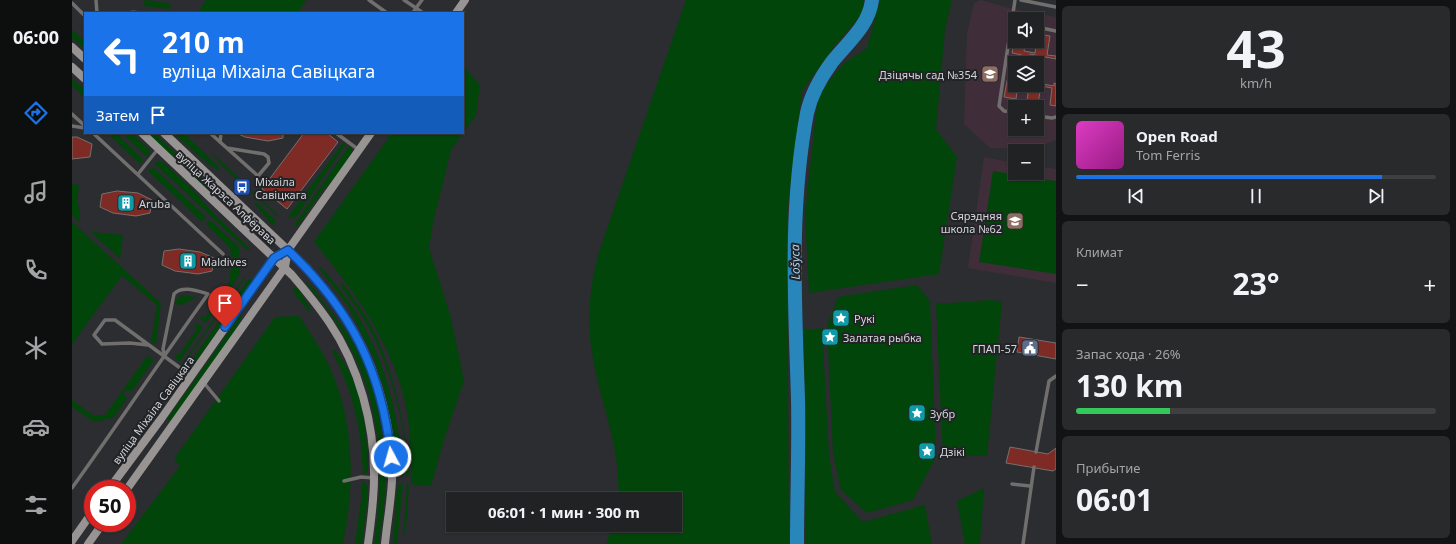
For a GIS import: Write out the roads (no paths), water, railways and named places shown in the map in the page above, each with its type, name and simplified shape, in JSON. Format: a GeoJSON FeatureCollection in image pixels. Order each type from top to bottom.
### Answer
{"type":"FeatureCollection","features":[{"type":"Feature","properties":{"kind":"main road"},"geometry":{"type":"LineString","coordinates":[[457,12],[465,0]]}},
{"type":"Feature","properties":{"kind":"main road"},"geometry":{"type":"LineString","coordinates":[[72,47],[84,58]]}},
{"type":"Feature","properties":{"kind":"main road"},"geometry":{"type":"LineString","coordinates":[[72,67],[84,79]]}},
{"type":"Feature","properties":{"kind":"main road","name":"вуліца Жарэса Алфёрава"},"geometry":{"type":"LineString","coordinates":[[143,134],[284,267],[312,298],[330,323],[350,362],[365,400],[372,437],[374,478],[368,544]]}},
{"type":"Feature","properties":{"kind":"main road","name":"вуліца Жарэса Алфёрава"},"geometry":{"type":"LineString","coordinates":[[165,134],[288,250],[324,287],[356,334],[380,393],[388,432],[392,480],[385,544]]}},
{"type":"Feature","properties":{"kind":"main road","name":"вуліца Міхаіла Савіцкага"},"geometry":{"type":"LineString","coordinates":[[133,480],[284,267],[288,250],[370,134]]}},
{"type":"Feature","properties":{"kind":"main road","name":"вуліца Міхаіла Савіцкага"},"geometry":{"type":"LineString","coordinates":[[116,480],[161,419],[274,258],[288,250]]}},
{"type":"Feature","properties":{"kind":"main road"},"geometry":{"type":"LineString","coordinates":[[72,541],[84,524]]}},
{"type":"Feature","properties":{"kind":"main road"},"geometry":{"type":"LineString","coordinates":[[88,544],[97,532]]}},
{"type":"Feature","properties":{"kind":"lane"},"geometry":{"type":"LineString","coordinates":[[96,0],[97,12]]}},
{"type":"Feature","properties":{"kind":"lane"},"geometry":{"type":"LineString","coordinates":[[369,0],[386,12]]}},
{"type":"Feature","properties":{"kind":"lane"},"geometry":{"type":"LineString","coordinates":[[404,0],[422,12]]}},
{"type":"Feature","properties":{"kind":"lane"},"geometry":{"type":"LineString","coordinates":[[414,12],[422,0]]}},
{"type":"Feature","properties":{"kind":"lane"},"geometry":{"type":"LineString","coordinates":[[1014,12],[1015,0]]}},
{"type":"Feature","properties":{"kind":"lane"},"geometry":{"type":"LineString","coordinates":[[1023,0],[1056,7]]}},
{"type":"Feature","properties":{"kind":"lane"},"geometry":{"type":"LineString","coordinates":[[72,3],[84,15]]}},
{"type":"Feature","properties":{"kind":"lane"},"geometry":{"type":"LineString","coordinates":[[1044,28],[1056,31]]}},
{"type":"Feature","properties":{"kind":"lane"},"geometry":{"type":"LineString","coordinates":[[1008,111],[1004,111],[999,106],[1009,48]]}},
{"type":"Feature","properties":{"kind":"lane"},"geometry":{"type":"LineString","coordinates":[[72,114],[84,126]]}},
{"type":"Feature","properties":{"kind":"lane"},"geometry":{"type":"LineString","coordinates":[[1044,117],[1056,117]]}},
{"type":"Feature","properties":{"kind":"lane"},"geometry":{"type":"LineString","coordinates":[[72,126],[84,127]]}},
{"type":"Feature","properties":{"kind":"lane"},"geometry":{"type":"LineString","coordinates":[[94,134],[223,254]]}},
{"type":"Feature","properties":{"kind":"lane"},"geometry":{"type":"LineString","coordinates":[[211,134],[258,176],[269,163],[268,157],[264,154],[227,148]]}},
{"type":"Feature","properties":{"kind":"lane"},"geometry":{"type":"LineString","coordinates":[[220,142],[221,134]]}},
{"type":"Feature","properties":{"kind":"lane"},"geometry":{"type":"LineString","coordinates":[[337,134],[359,150]]}},
{"type":"Feature","properties":{"kind":"lane"},"geometry":{"type":"LineString","coordinates":[[138,174],[158,148]]}},
{"type":"Feature","properties":{"kind":"lane"},"geometry":{"type":"LineString","coordinates":[[72,488],[165,357],[208,294],[198,290],[182,289],[178,290],[174,294],[163,349],[165,357]]}},
{"type":"Feature","properties":{"kind":"lane"},"geometry":{"type":"LineString","coordinates":[[148,345],[130,343],[102,344],[94,335],[105,320],[115,320],[191,376]]}},
{"type":"Feature","properties":{"kind":"lane"},"geometry":{"type":"LineString","coordinates":[[1036,452],[1049,380],[1056,376]]}},
{"type":"Feature","properties":{"kind":"lane"},"geometry":{"type":"LineString","coordinates":[[203,383],[219,401]]}},
{"type":"Feature","properties":{"kind":"lane"},"geometry":{"type":"LineString","coordinates":[[1023,544],[1030,486],[1034,468]]}},
{"type":"Feature","properties":{"kind":"lane"},"geometry":{"type":"LineString","coordinates":[[344,482],[361,478],[374,478]]}},
{"type":"Feature","properties":{"kind":"lane"},"geometry":{"type":"LineString","coordinates":[[1012,484],[1030,486]]}},
{"type":"Feature","properties":{"kind":"waterway","name":"Lošyca"},"geometry":{"type":"LineString","coordinates":[[797,544],[798,417],[795,220],[801,149],[807,113],[820,80],[832,62],[862,26],[867,18],[872,0]]}},
{"type":"Feature","properties":{"kind":"place","name":"Дзіцячы сад №354"},"geometry":{"type":"Point","coordinates":[990,74]}},
{"type":"Feature","properties":{"kind":"place","name":"Міхаіла Савіцкага"},"geometry":{"type":"Point","coordinates":[242,187]}},
{"type":"Feature","properties":{"kind":"place","name":"Aruba"},"geometry":{"type":"Point","coordinates":[126,203]}},
{"type":"Feature","properties":{"kind":"place","name":"Сярэдняя школа №62"},"geometry":{"type":"Point","coordinates":[1015,221]}},
{"type":"Feature","properties":{"kind":"place","name":"Maldives"},"geometry":{"type":"Point","coordinates":[188,261]}},
{"type":"Feature","properties":{"kind":"place","name":"Рукі"},"geometry":{"type":"Point","coordinates":[841,318]}},
{"type":"Feature","properties":{"kind":"place","name":"Залатая рыбка"},"geometry":{"type":"Point","coordinates":[830,337]}},
{"type":"Feature","properties":{"kind":"place","name":"ГПАП-57"},"geometry":{"type":"Point","coordinates":[1030,348]}},
{"type":"Feature","properties":{"kind":"place","name":"Зубр"},"geometry":{"type":"Point","coordinates":[917,413]}},
{"type":"Feature","properties":{"kind":"place","name":"Дзікі"},"geometry":{"type":"Point","coordinates":[927,451]}}]}
